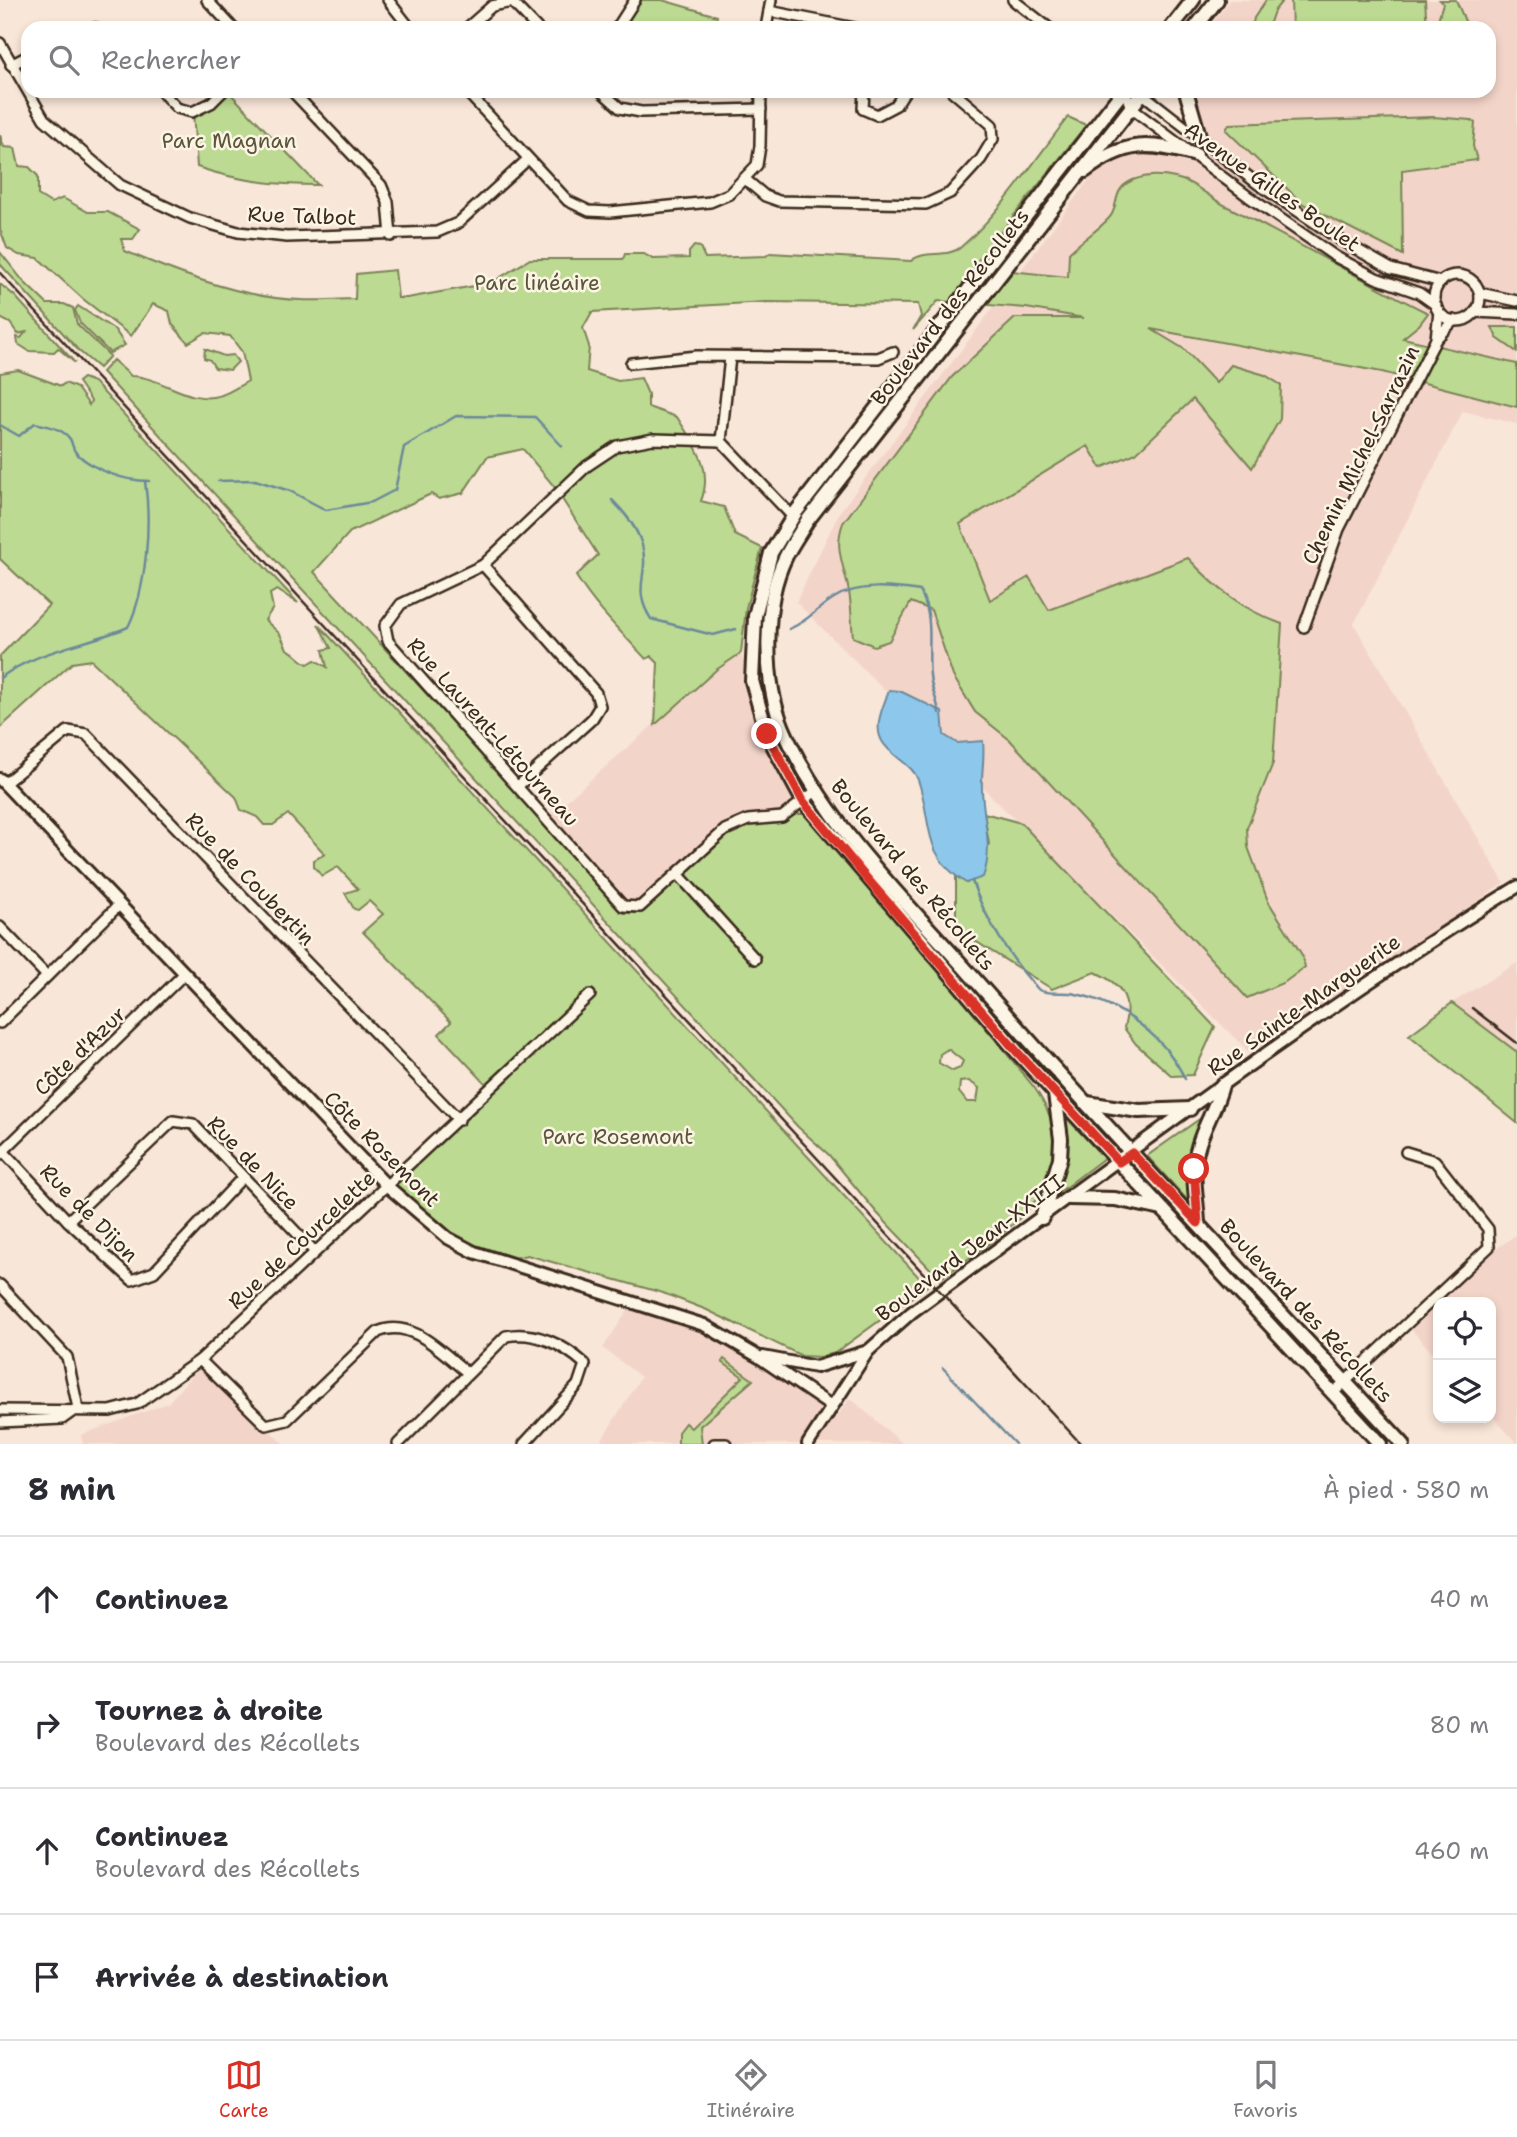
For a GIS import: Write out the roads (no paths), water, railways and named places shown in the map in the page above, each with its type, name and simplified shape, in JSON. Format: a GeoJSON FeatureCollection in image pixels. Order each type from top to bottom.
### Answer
{"type":"FeatureCollection","features":[{"type":"Feature","properties":{"kind":"main road"},"geometry":{"type":"LineString","coordinates":[[1176,21],[1193,0]]}},
{"type":"Feature","properties":{"kind":"main road"},"geometry":{"type":"LineString","coordinates":[[1201,21],[1217,0]]}},
{"type":"Feature","properties":{"kind":"main road","name":"Boulevard des Récollets"},"geometry":{"type":"LineString","coordinates":[[1119,98],[793,517],[771,553],[755,615],[752,681],[767,734],[803,801],[1055,1094],[1380,1444]]}},
{"type":"Feature","properties":{"kind":"main road","name":"Boulevard des Récollets"},"geometry":{"type":"LineString","coordinates":[[1137,98],[807,521],[785,559],[770,618],[767,650],[770,687],[782,727],[816,791],[883,875],[1132,1153],[1403,1444]]}},
{"type":"Feature","properties":{"kind":"main road"},"geometry":{"type":"LineString","coordinates":[[1188,98],[1200,139]]}},
{"type":"Feature","properties":{"kind":"main road"},"geometry":{"type":"LineString","coordinates":[[1071,182],[1111,153],[1131,146],[1161,145],[1196,155]]}},
{"type":"Feature","properties":{"kind":"main road"},"geometry":{"type":"LineString","coordinates":[[1198,1223],[1195,1160],[1202,1134],[1217,1109],[1222,1085]]}},
{"type":"Feature","properties":{"kind":"main road"},"geometry":{"type":"LineString","coordinates":[[1042,1218],[1061,1154],[1055,1094]]}},
{"type":"Feature","properties":{"kind":"main road"},"geometry":{"type":"LineString","coordinates":[[1087,1103],[1139,1111],[1190,1109]]}},
{"type":"Feature","properties":{"kind":"main road"},"geometry":{"type":"LineString","coordinates":[[1069,1198],[1119,1200],[1162,1209]]}},
{"type":"Feature","properties":{"kind":"street"},"geometry":{"type":"LineString","coordinates":[[207,0],[226,21]]}},
{"type":"Feature","properties":{"kind":"street"},"geometry":{"type":"LineString","coordinates":[[388,0],[404,21]]}},
{"type":"Feature","properties":{"kind":"street"},"geometry":{"type":"LineString","coordinates":[[622,21],[635,0]]}},
{"type":"Feature","properties":{"kind":"street"},"geometry":{"type":"LineString","coordinates":[[767,21],[771,0]]}},
{"type":"Feature","properties":{"kind":"street"},"geometry":{"type":"LineString","coordinates":[[1013,0],[1027,4],[1043,21]]}},
{"type":"Feature","properties":{"kind":"street"},"geometry":{"type":"LineString","coordinates":[[475,21],[492,6],[512,2],[530,21]]}},
{"type":"Feature","properties":{"kind":"street"},"geometry":{"type":"LineString","coordinates":[[769,11],[820,21]]}},
{"type":"Feature","properties":{"kind":"street","name":"Rue Talbot"},"geometry":{"type":"LineString","coordinates":[[0,43],[21,81]]}},
{"type":"Feature","properties":{"kind":"street"},"geometry":{"type":"LineString","coordinates":[[11,65],[21,60]]}},
{"type":"Feature","properties":{"kind":"street","name":"Rue Talbot"},"geometry":{"type":"LineString","coordinates":[[31,98],[44,119],[120,185],[190,218],[239,232],[287,237],[391,236],[437,232],[458,223],[527,160]]}},
{"type":"Feature","properties":{"kind":"street"},"geometry":{"type":"LineString","coordinates":[[168,98],[177,108],[192,112],[216,98]]}},
{"type":"Feature","properties":{"kind":"street"},"geometry":{"type":"LineString","coordinates":[[299,98],[381,185],[388,202],[391,236]]}},
{"type":"Feature","properties":{"kind":"street"},"geometry":{"type":"LineString","coordinates":[[472,98],[568,201],[589,211],[610,212],[710,202],[729,194],[746,180],[757,165],[761,98]]}},
{"type":"Feature","properties":{"kind":"street"},"geometry":{"type":"LineString","coordinates":[[609,98],[620,108],[641,112],[761,109]]}},
{"type":"Feature","properties":{"kind":"street"},"geometry":{"type":"LineString","coordinates":[[864,98],[863,109],[877,115],[896,105],[900,98]]}},
{"type":"Feature","properties":{"kind":"street"},"geometry":{"type":"LineString","coordinates":[[746,180],[765,196],[779,201],[926,204],[950,192],[981,159],[993,139],[992,125],[960,98]]}},
{"type":"Feature","properties":{"kind":"street"},"geometry":{"type":"LineString","coordinates":[[1127,98],[1131,108]]}},
{"type":"Feature","properties":{"kind":"street","name":"Avenue Gilles Boulet"},"geometry":{"type":"LineString","coordinates":[[1150,98],[1258,184],[1342,241],[1391,269],[1441,282],[1452,276],[1466,277],[1480,293],[1517,301]]}},
{"type":"Feature","properties":{"kind":"street","name":"Avenue Gilles Boulet"},"geometry":{"type":"LineString","coordinates":[[1131,108],[1249,197],[1336,257],[1376,278],[1419,293],[1454,320]]}},
{"type":"Feature","properties":{"kind":"street"},"geometry":{"type":"LineString","coordinates":[[1249,197],[1258,184]]}},
{"type":"Feature","properties":{"kind":"street"},"geometry":{"type":"LineString","coordinates":[[1336,257],[1342,241]]}},
{"type":"Feature","properties":{"kind":"street"},"geometry":{"type":"LineString","coordinates":[[1437,308],[1435,293],[1441,282]]}},
{"type":"Feature","properties":{"kind":"street"},"geometry":{"type":"LineString","coordinates":[[1475,312],[1480,293]]}},
{"type":"Feature","properties":{"kind":"street","name":"Chemin Michel-Sarrazin"},"geometry":{"type":"LineString","coordinates":[[1436,339],[1437,308]]}},
{"type":"Feature","properties":{"kind":"street"},"geometry":{"type":"LineString","coordinates":[[1454,320],[1464,320],[1475,312],[1517,314]]}},
{"type":"Feature","properties":{"kind":"street","name":"Chemin Michel-Sarrazin"},"geometry":{"type":"LineString","coordinates":[[1304,627],[1339,529],[1436,339],[1454,320]]}},
{"type":"Feature","properties":{"kind":"street"},"geometry":{"type":"LineString","coordinates":[[631,363],[697,356],[878,359],[893,352]]}},
{"type":"Feature","properties":{"kind":"street"},"geometry":{"type":"LineString","coordinates":[[730,357],[721,440],[793,517]]}},
{"type":"Feature","properties":{"kind":"street","name":"Rue Laurent-Létourneau"},"geometry":{"type":"LineString","coordinates":[[721,440],[653,439],[617,446],[587,466],[483,565],[401,604],[385,625],[386,634],[388,642],[623,906],[640,907],[725,831],[748,820],[782,817],[803,801]]}},
{"type":"Feature","properties":{"kind":"street"},"geometry":{"type":"LineString","coordinates":[[483,565],[596,693],[600,706],[592,719],[518,786]]}},
{"type":"Feature","properties":{"kind":"street","name":"Rue de Coubertin"},"geometry":{"type":"LineString","coordinates":[[2,781],[68,731],[86,734],[458,1120]]}},
{"type":"Feature","properties":{"kind":"street","name":"Côte Rosemont"},"geometry":{"type":"LineString","coordinates":[[2,781],[386,1185],[448,1238],[474,1252],[704,1325],[759,1357],[831,1406]]}},
{"type":"Feature","properties":{"kind":"street"},"geometry":{"type":"LineString","coordinates":[[803,801],[816,791]]}},
{"type":"Feature","properties":{"kind":"street"},"geometry":{"type":"LineString","coordinates":[[678,874],[755,958]]}},
{"type":"Feature","properties":{"kind":"street","name":"Rue Sainte-Marguerite"},"geometry":{"type":"LineString","coordinates":[[1119,1162],[1222,1085],[1425,943],[1517,887]]}},
{"type":"Feature","properties":{"kind":"street"},"geometry":{"type":"LineString","coordinates":[[0,1023],[119,905]]}},
{"type":"Feature","properties":{"kind":"street"},"geometry":{"type":"LineString","coordinates":[[0,927],[47,976]]}},
{"type":"Feature","properties":{"kind":"street","name":"Côte d'Azur"},"geometry":{"type":"LineString","coordinates":[[1,1153],[185,973]]}},
{"type":"Feature","properties":{"kind":"street","name":"Rue de Courcelette"},"geometry":{"type":"LineString","coordinates":[[0,1410],[110,1410],[137,1404],[201,1360],[590,995]]}},
{"type":"Feature","properties":{"kind":"street","name":"Rue de Nice"},"geometry":{"type":"LineString","coordinates":[[68,1221],[173,1121],[193,1124],[315,1252]]}},
{"type":"Feature","properties":{"kind":"street"},"geometry":{"type":"LineString","coordinates":[[1333,1393],[1489,1247],[1488,1229],[1434,1161],[1406,1152]]}},
{"type":"Feature","properties":{"kind":"street","name":"Rue de Dijon"},"geometry":{"type":"LineString","coordinates":[[1,1153],[68,1221],[132,1280],[154,1272],[242,1178]]}},
{"type":"Feature","properties":{"kind":"street","name":"Boulevard Jean-XXIII"},"geometry":{"type":"LineString","coordinates":[[808,1444],[868,1351],[912,1312],[1119,1162]]}},
{"type":"Feature","properties":{"kind":"street"},"geometry":{"type":"LineString","coordinates":[[0,1285],[67,1357],[78,1408]]}},
{"type":"Feature","properties":{"kind":"street"},"geometry":{"type":"LineString","coordinates":[[201,1360],[266,1425],[287,1420],[377,1332],[390,1327],[415,1332],[468,1373]]}},
{"type":"Feature","properties":{"kind":"street"},"geometry":{"type":"LineString","coordinates":[[398,1444],[506,1336],[521,1333],[567,1347],[585,1364],[578,1385],[524,1444]]}},
{"type":"Feature","properties":{"kind":"street"},"geometry":{"type":"LineString","coordinates":[[759,1357],[816,1367],[868,1351]]}},
{"type":"Feature","properties":{"kind":"street","name":"Rue de Courcelette"},"geometry":{"type":"LineString","coordinates":[[0,1422],[62,1419],[78,1408]]}},
{"type":"Feature","properties":{"kind":"street"},"geometry":{"type":"LineString","coordinates":[[714,1444],[726,1444]]}},
{"type":"Feature","properties":{"kind":"water"},"geometry":{"type":"Polygon","coordinates":[[[889,690],[900,691],[942,712],[944,735],[957,743],[983,741],[982,790],[988,855],[983,877],[966,883],[941,860],[930,836],[918,780],[907,765],[890,751],[880,735],[880,715],[889,690]]]}},
{"type":"Feature","properties":{"kind":"waterway"},"geometry":{"type":"LineString","coordinates":[[218,481],[255,480],[290,491],[326,510],[372,502],[395,490],[404,447],[456,416],[535,417],[562,446]]}},
{"type":"Feature","properties":{"kind":"waterway"},"geometry":{"type":"LineString","coordinates":[[0,425],[19,436],[35,423],[54,428],[67,435],[75,452],[93,465],[120,477],[149,481]]}},
{"type":"Feature","properties":{"kind":"waterway"},"geometry":{"type":"LineString","coordinates":[[0,678],[46,654],[128,627],[140,594],[146,555],[148,516],[145,481]]}},
{"type":"Feature","properties":{"kind":"waterway"},"geometry":{"type":"LineString","coordinates":[[612,500],[630,521],[642,545],[642,599],[651,619],[713,635],[736,629]]}},
{"type":"Feature","properties":{"kind":"waterway"},"geometry":{"type":"LineString","coordinates":[[789,629],[843,593],[865,588],[920,591],[927,612],[930,676],[939,713]]}},
{"type":"Feature","properties":{"kind":"waterway"},"geometry":{"type":"LineString","coordinates":[[972,881],[1000,939],[1039,990],[1072,993],[1109,1005],[1125,1014],[1154,1036],[1177,1064],[1185,1079]]}},
{"type":"Feature","properties":{"kind":"waterway"},"geometry":{"type":"LineString","coordinates":[[943,1368],[1015,1444]]}},
{"type":"Feature","properties":{"kind":"railway"},"geometry":{"type":"LineString","coordinates":[[0,273],[1081,1444]]}},
{"type":"Feature","properties":{"kind":"railway"},"geometry":{"type":"LineString","coordinates":[[1472,1008],[1517,1043]]}},
{"type":"Feature","properties":{"kind":"park label","name":"Parc Magnan"},"geometry":{"type":"Point","coordinates":[229,141]}},
{"type":"Feature","properties":{"kind":"park label","name":"Parc linéaire"},"geometry":{"type":"Point","coordinates":[537,283]}},
{"type":"Feature","properties":{"kind":"park label","name":"Parc Rosemont"},"geometry":{"type":"Point","coordinates":[618,1137]}}]}
